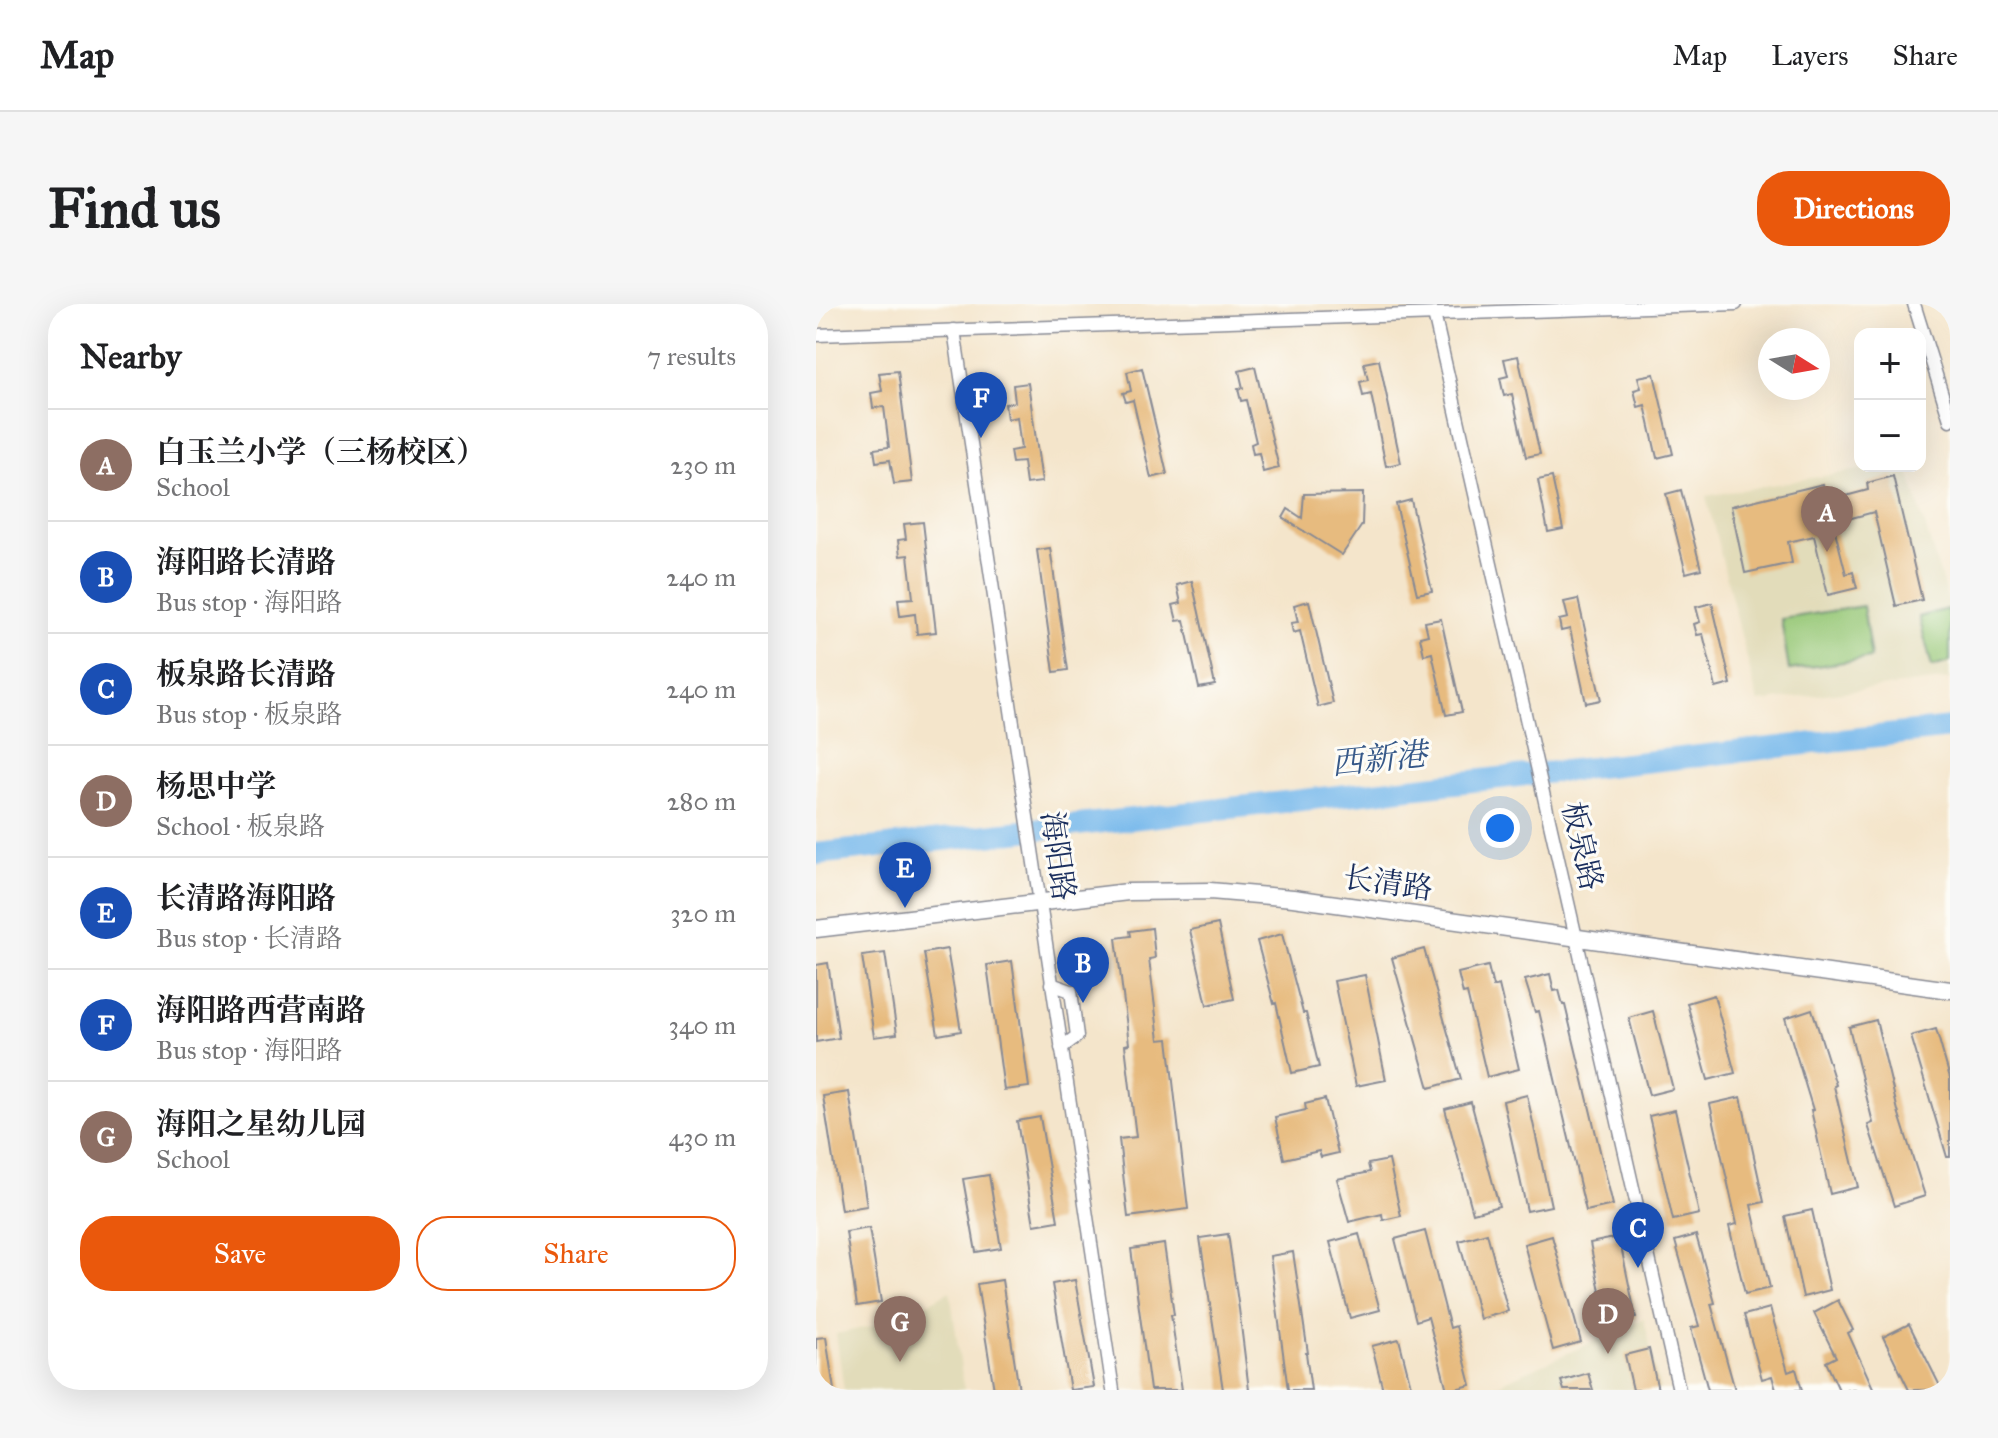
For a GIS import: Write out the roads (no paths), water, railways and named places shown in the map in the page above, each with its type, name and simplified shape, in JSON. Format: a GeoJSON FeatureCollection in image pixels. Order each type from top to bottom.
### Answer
{"type":"FeatureCollection","features":[{"type":"Feature","properties":{"kind":"main road","name":"长清路"},"geometry":{"type":"LineString","coordinates":[[816,929],[1039,902],[1169,891],[1252,893],[1950,990]]}},
{"type":"Feature","properties":{"kind":"street"},"geometry":{"type":"LineString","coordinates":[[816,335],[1736,304]]}},
{"type":"Feature","properties":{"kind":"street"},"geometry":{"type":"LineString","coordinates":[[1914,304],[1950,420]]}},
{"type":"Feature","properties":{"kind":"street","name":"板泉路"},"geometry":{"type":"LineString","coordinates":[[1434,314],[1679,1390]]}},
{"type":"Feature","properties":{"kind":"street","name":"海阳路"},"geometry":{"type":"LineString","coordinates":[[954,330],[1113,1390]]}},
{"type":"Feature","properties":{"kind":"street"},"geometry":{"type":"LineString","coordinates":[[1051,984],[1071,991],[1077,1036],[1061,1048]]}},
{"type":"Feature","properties":{"kind":"waterway","name":"西新港"},"geometry":{"type":"LineString","coordinates":[[816,854],[1950,728]]}},
{"type":"Feature","properties":{"kind":"place","name":"海阳路西营南路"},"geometry":{"type":"Point","coordinates":[981,438]}},
{"type":"Feature","properties":{"kind":"place","name":"白玉兰小学（三杨校区）"},"geometry":{"type":"Point","coordinates":[1827,552]}},
{"type":"Feature","properties":{"kind":"place","name":"长清路海阳路"},"geometry":{"type":"Point","coordinates":[905,908]}},
{"type":"Feature","properties":{"kind":"place","name":"海阳路长清路"},"geometry":{"type":"Point","coordinates":[1083,1003]}},
{"type":"Feature","properties":{"kind":"place","name":"板泉路长清路"},"geometry":{"type":"Point","coordinates":[1638,1268]}},
{"type":"Feature","properties":{"kind":"place","name":"杨思中学"},"geometry":{"type":"Point","coordinates":[1608,1354]}},
{"type":"Feature","properties":{"kind":"place","name":"海阳之星幼儿园"},"geometry":{"type":"Point","coordinates":[900,1362]}}]}
